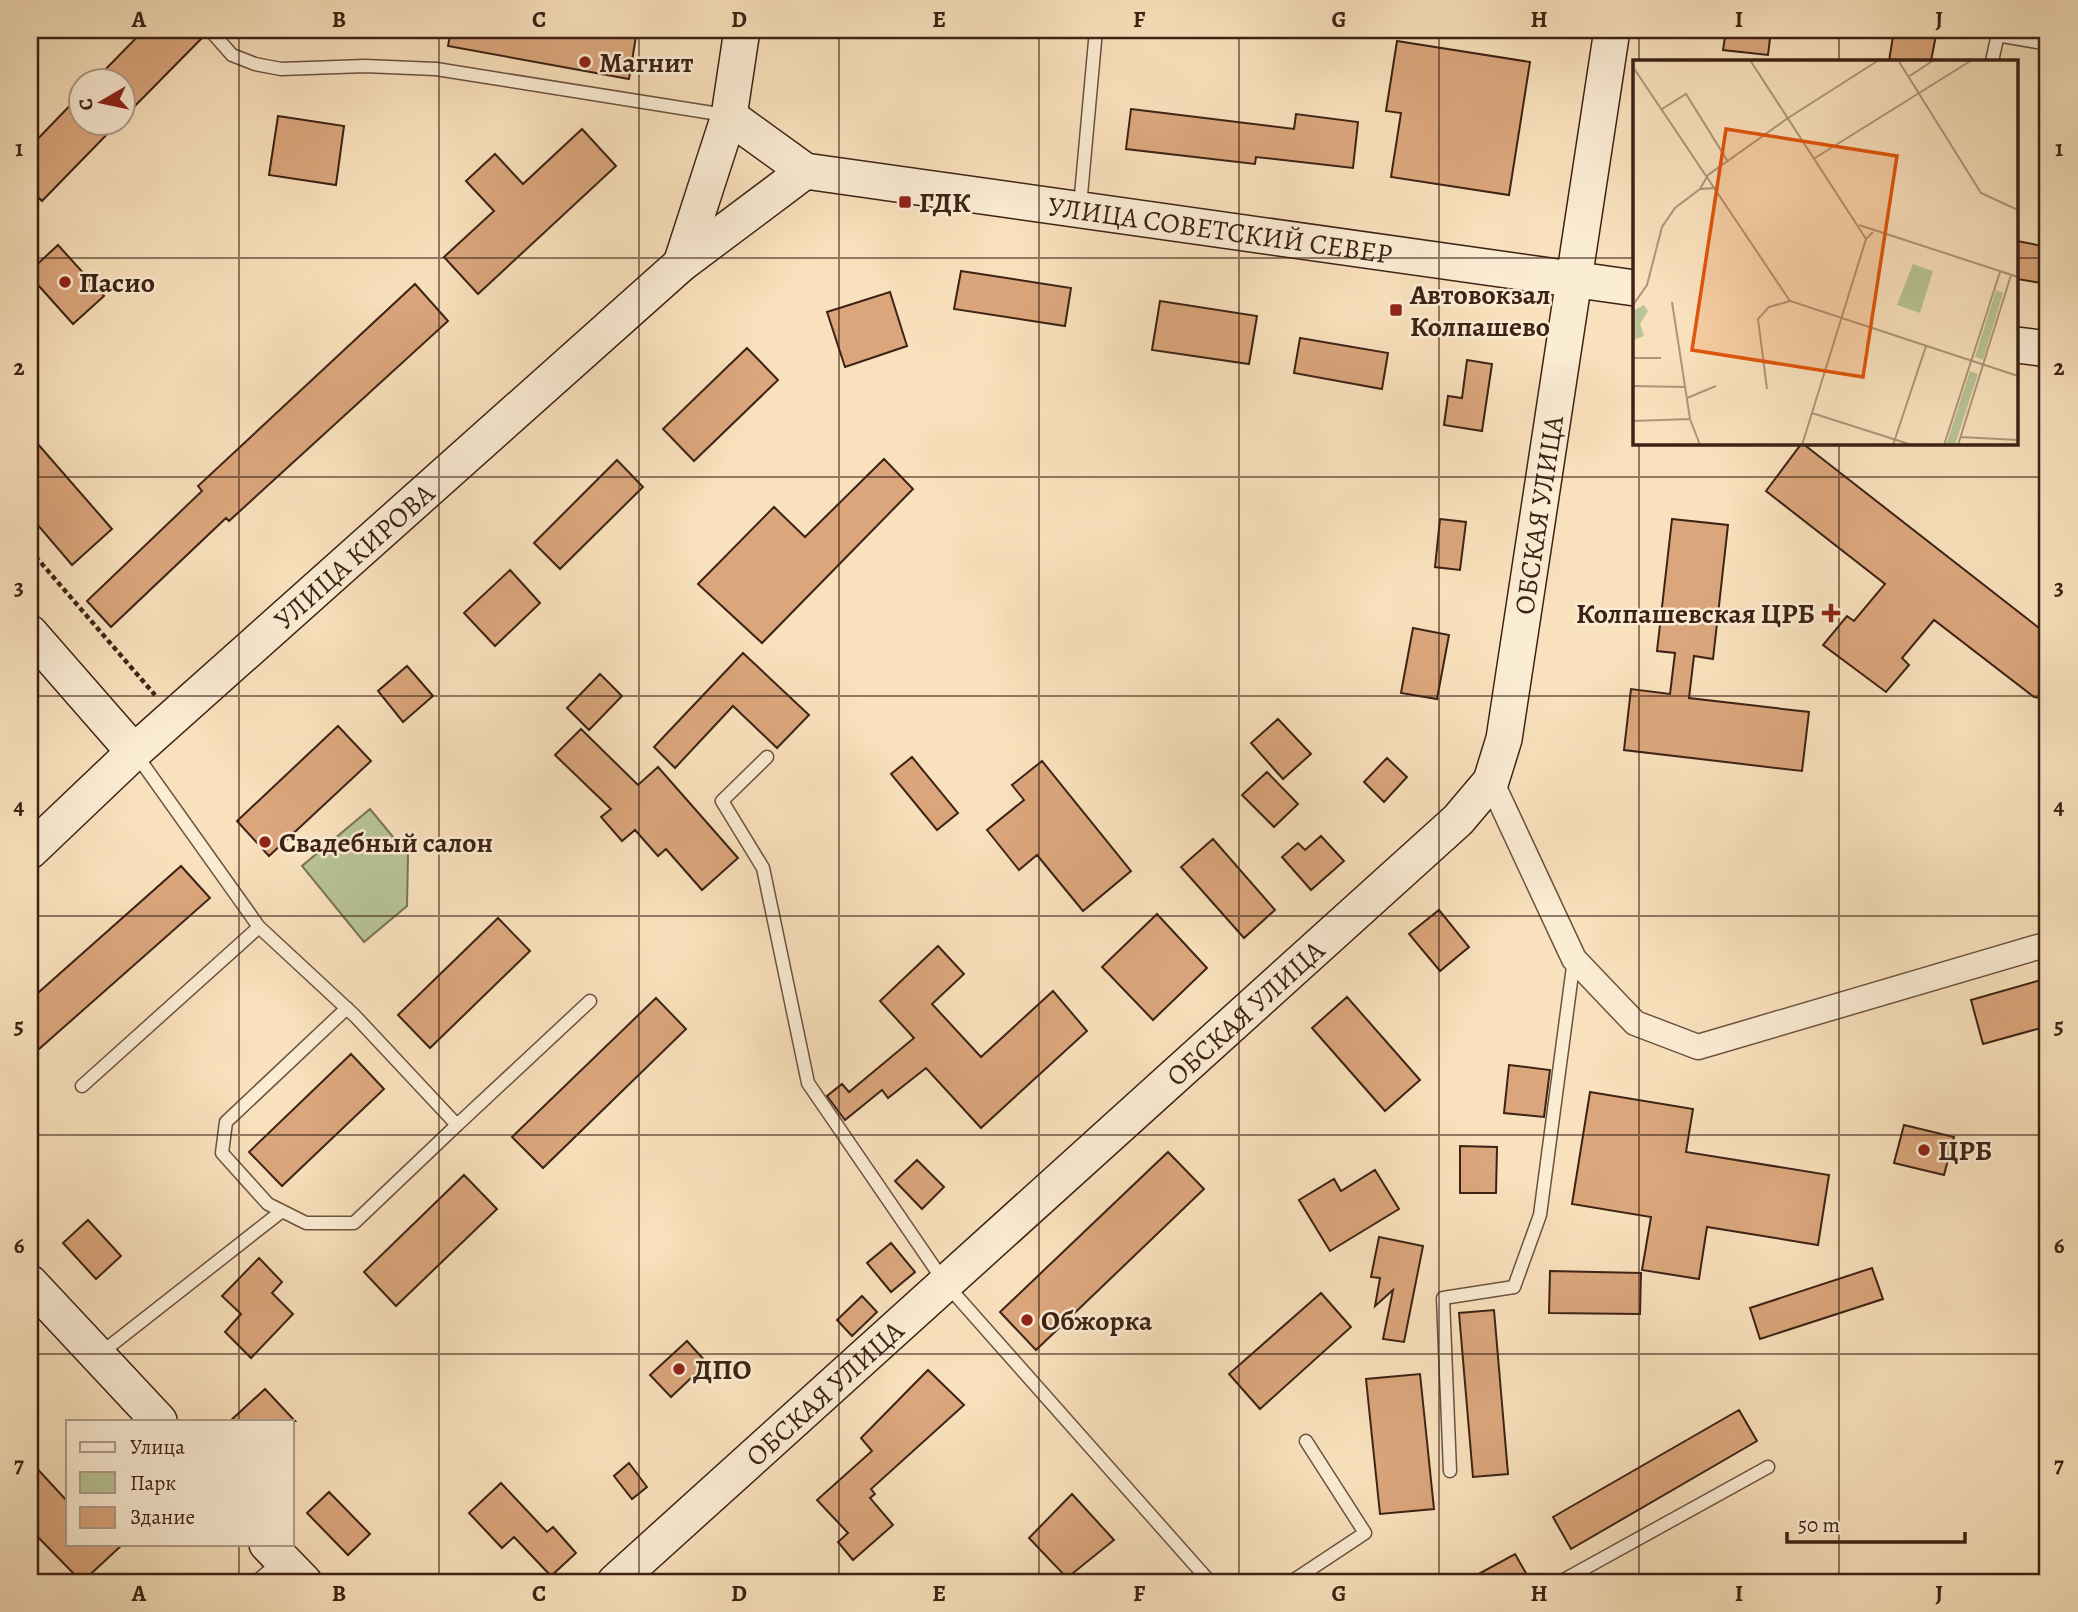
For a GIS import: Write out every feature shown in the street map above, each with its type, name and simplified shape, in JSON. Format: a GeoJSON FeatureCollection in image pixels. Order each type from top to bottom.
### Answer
{"type":"FeatureCollection","features":[{"type":"Feature","properties":{"kind":"street"},"geometry":{"type":"LineString","coordinates":[[681,264],[729,116],[742,30]]}},
{"type":"Feature","properties":{"kind":"street","name":"ОБСКАЯ УЛИЦА"},"geometry":{"type":"LineString","coordinates":[[615,1582],[1458,820],[1491,781],[1504,739],[1572,278],[1612,30]]}},
{"type":"Feature","properties":{"kind":"street"},"geometry":{"type":"LineString","coordinates":[[729,116],[805,172]]}},
{"type":"Feature","properties":{"kind":"street","name":"УЛИЦА СОВЕТСКИЙ СЕВЕР"},"geometry":{"type":"LineString","coordinates":[[805,172],[1633,288]]}},
{"type":"Feature","properties":{"kind":"street","name":"УЛИЦА КИРОВА"},"geometry":{"type":"LineString","coordinates":[[30,851],[134,752],[681,264],[805,172]]}},
{"type":"Feature","properties":{"kind":"street"},"geometry":{"type":"LineString","coordinates":[[2018,345],[2048,349]]}},
{"type":"Feature","properties":{"kind":"street"},"geometry":{"type":"LineString","coordinates":[[30,633],[134,752]]}},
{"type":"Feature","properties":{"kind":"street"},"geometry":{"type":"LineString","coordinates":[[1491,781],[1574,959],[1635,1023],[1698,1046],[2048,944]]}},
{"type":"Feature","properties":{"kind":"street"},"geometry":{"type":"LineString","coordinates":[[30,1283],[100,1354],[158,1420]]}},
{"type":"Feature","properties":{"kind":"lane"},"geometry":{"type":"LineString","coordinates":[[210,30],[232,55],[255,65],[282,69],[365,66],[436,69],[729,116]]}},
{"type":"Feature","properties":{"kind":"lane"},"geometry":{"type":"LineString","coordinates":[[1080,210],[1096,30]]}},
{"type":"Feature","properties":{"kind":"lane"},"geometry":{"type":"LineString","coordinates":[[1992,60],[1998,32],[2048,44]]}},
{"type":"Feature","properties":{"kind":"lane"},"geometry":{"type":"LineString","coordinates":[[134,752],[259,927],[348,1009],[457,1125]]}},
{"type":"Feature","properties":{"kind":"lane"},"geometry":{"type":"LineString","coordinates":[[768,757],[722,801],[763,868],[807,1083],[946,1283],[1210,1582]]}},
{"type":"Feature","properties":{"kind":"lane"},"geometry":{"type":"LineString","coordinates":[[82,1086],[259,927]]}},
{"type":"Feature","properties":{"kind":"lane"},"geometry":{"type":"LineString","coordinates":[[1450,1471],[1443,1298],[1514,1287],[1540,1215],[1574,959]]}},
{"type":"Feature","properties":{"kind":"lane"},"geometry":{"type":"LineString","coordinates":[[348,1009],[226,1122],[222,1153],[268,1203],[306,1223],[354,1223],[590,1001]]}},
{"type":"Feature","properties":{"kind":"lane"},"geometry":{"type":"LineString","coordinates":[[100,1354],[282,1211]]}},
{"type":"Feature","properties":{"kind":"lane"},"geometry":{"type":"LineString","coordinates":[[1290,1582],[1365,1534],[1306,1441]]}},
{"type":"Feature","properties":{"kind":"lane"},"geometry":{"type":"LineString","coordinates":[[1560,1582],[1768,1467]]}},
{"type":"Feature","properties":{"kind":"path"},"geometry":{"type":"LineString","coordinates":[[30,550],[174,717]]}},
{"type":"Feature","properties":{"kind":"green space"},"geometry":{"type":"Polygon","coordinates":[[[370,809],[408,855],[407,906],[364,942],[302,866],[370,809]]]}},
{"type":"Feature","properties":{"kind":"building"},"geometry":{"type":"Polygon","coordinates":[[[144,30],[201,30],[204,36],[136,105],[136,66],[109,66],[144,30]]]}},
{"type":"Feature","properties":{"kind":"building","name":"Магнит"},"geometry":{"type":"Polygon","coordinates":[[[451,30],[637,30],[629,79],[448,46],[451,30]]]}},
{"type":"Feature","properties":{"kind":"building"},"geometry":{"type":"Polygon","coordinates":[[[1726,30],[1771,30],[1768,55],[1723,50],[1726,30]]]}},
{"type":"Feature","properties":{"kind":"building"},"geometry":{"type":"Polygon","coordinates":[[[1894,30],[1937,30],[1931,60],[1889,60],[1894,30]]]}},
{"type":"Feature","properties":{"kind":"building"},"geometry":{"type":"Polygon","coordinates":[[[1397,41],[1530,62],[1509,195],[1391,177],[1401,113],[1386,111],[1397,41]]]}},
{"type":"Feature","properties":{"kind":"building"},"geometry":{"type":"Polygon","coordinates":[[[1131,109],[1294,129],[1296,114],[1358,122],[1353,168],[1256,157],[1255,164],[1126,149],[1131,109]]]}},
{"type":"Feature","properties":{"kind":"building"},"geometry":{"type":"Polygon","coordinates":[[[66,110],[66,136],[105,136],[42,201],[30,189],[30,147],[66,110]]]}},
{"type":"Feature","properties":{"kind":"building"},"geometry":{"type":"Polygon","coordinates":[[[278,116],[344,126],[336,185],[269,175],[278,116]]]}},
{"type":"Feature","properties":{"kind":"building"},"geometry":{"type":"Polygon","coordinates":[[[582,129],[616,166],[478,294],[444,257],[494,211],[466,181],[495,154],[523,184],[582,129]]]}},
{"type":"Feature","properties":{"kind":"building"},"geometry":{"type":"Polygon","coordinates":[[[2018,241],[2048,247],[2048,284],[2018,279],[2018,241]]]}},
{"type":"Feature","properties":{"kind":"building"},"geometry":{"type":"Polygon","coordinates":[[[58,245],[104,296],[73,324],[30,276],[30,271],[58,245]]]}},
{"type":"Feature","properties":{"kind":"building"},"geometry":{"type":"Polygon","coordinates":[[[961,271],[1071,288],[1065,326],[954,309],[961,271]]]}},
{"type":"Feature","properties":{"kind":"building"},"geometry":{"type":"Polygon","coordinates":[[[415,284],[448,321],[229,521],[226,518],[111,627],[87,601],[202,491],[198,486],[415,284]]]}},
{"type":"Feature","properties":{"kind":"building"},"geometry":{"type":"Polygon","coordinates":[[[890,292],[907,346],[845,367],[827,312],[890,292]]]}},
{"type":"Feature","properties":{"kind":"building"},"geometry":{"type":"Polygon","coordinates":[[[1160,301],[1257,316],[1249,364],[1152,350],[1160,301]]]}},
{"type":"Feature","properties":{"kind":"building"},"geometry":{"type":"Polygon","coordinates":[[[1300,338],[1388,353],[1382,389],[1294,373],[1300,338]]]}},
{"type":"Feature","properties":{"kind":"building"},"geometry":{"type":"Polygon","coordinates":[[[747,348],[778,380],[694,461],[663,429],[747,348]]]}},
{"type":"Feature","properties":{"kind":"building"},"geometry":{"type":"Polygon","coordinates":[[[1467,360],[1492,364],[1482,431],[1444,425],[1448,396],[1462,398],[1467,360]]]}},
{"type":"Feature","properties":{"kind":"building"},"geometry":{"type":"Polygon","coordinates":[[[30,435],[112,529],[72,565],[30,516],[30,435]]]}},
{"type":"Feature","properties":{"kind":"building"},"geometry":{"type":"Polygon","coordinates":[[[1803,444],[2048,635],[2048,699],[2034,697],[1934,620],[1902,658],[1909,665],[1886,692],[1823,645],[1847,616],[1854,621],[1885,584],[1766,491],[1803,444]]]}},
{"type":"Feature","properties":{"kind":"building"},"geometry":{"type":"Polygon","coordinates":[[[884,459],[913,489],[762,643],[698,584],[774,507],[805,537],[884,459]]]}},
{"type":"Feature","properties":{"kind":"building"},"geometry":{"type":"Polygon","coordinates":[[[617,460],[643,487],[560,569],[534,543],[617,460]]]}},
{"type":"Feature","properties":{"kind":"building"},"geometry":{"type":"Polygon","coordinates":[[[1440,519],[1466,522],[1460,570],[1435,567],[1440,519]]]}},
{"type":"Feature","properties":{"kind":"building"},"geometry":{"type":"Polygon","coordinates":[[[1672,519],[1728,525],[1713,659],[1694,656],[1689,698],[1809,712],[1802,771],[1624,750],[1631,689],[1670,694],[1675,653],[1657,651],[1672,519]]]}},
{"type":"Feature","properties":{"kind":"building"},"geometry":{"type":"Polygon","coordinates":[[[510,570],[540,603],[495,646],[464,613],[510,570]]]}},
{"type":"Feature","properties":{"kind":"building"},"geometry":{"type":"Polygon","coordinates":[[[1413,628],[1449,635],[1437,699],[1401,693],[1413,628]]]}},
{"type":"Feature","properties":{"kind":"building"},"geometry":{"type":"Polygon","coordinates":[[[743,653],[809,715],[777,748],[733,706],[675,768],[654,747],[743,653]]]}},
{"type":"Feature","properties":{"kind":"building"},"geometry":{"type":"Polygon","coordinates":[[[407,666],[433,696],[403,722],[378,691],[407,666]]]}},
{"type":"Feature","properties":{"kind":"building"},"geometry":{"type":"Polygon","coordinates":[[[600,674],[622,696],[589,730],[567,708],[600,674]]]}},
{"type":"Feature","properties":{"kind":"building"},"geometry":{"type":"Polygon","coordinates":[[[1278,719],[1311,754],[1283,779],[1251,743],[1278,719]]]}},
{"type":"Feature","properties":{"kind":"building"},"geometry":{"type":"Polygon","coordinates":[[[338,726],[371,761],[269,856],[237,821],[338,726]]]}},
{"type":"Feature","properties":{"kind":"building"},"geometry":{"type":"Polygon","coordinates":[[[581,729],[638,785],[658,767],[738,858],[702,890],[666,849],[658,856],[635,830],[622,841],[601,817],[611,809],[555,755],[581,729]]]}},
{"type":"Feature","properties":{"kind":"building"},"geometry":{"type":"Polygon","coordinates":[[[912,757],[958,813],[937,830],[891,774],[912,757]]]}},
{"type":"Feature","properties":{"kind":"building"},"geometry":{"type":"Polygon","coordinates":[[[1387,758],[1407,777],[1384,802],[1364,782],[1387,758]]]}},
{"type":"Feature","properties":{"kind":"building"},"geometry":{"type":"Polygon","coordinates":[[[1042,761],[1131,871],[1083,911],[1037,855],[1019,870],[987,830],[1024,800],[1012,785],[1042,761]]]}},
{"type":"Feature","properties":{"kind":"building"},"geometry":{"type":"Polygon","coordinates":[[[1267,772],[1298,804],[1274,827],[1242,795],[1267,772]]]}},
{"type":"Feature","properties":{"kind":"building"},"geometry":{"type":"Polygon","coordinates":[[[1321,836],[1344,861],[1311,890],[1282,857],[1298,843],[1305,850],[1321,836]]]}},
{"type":"Feature","properties":{"kind":"building"},"geometry":{"type":"Polygon","coordinates":[[[1213,839],[1275,910],[1244,938],[1181,867],[1213,839]]]}},
{"type":"Feature","properties":{"kind":"building"},"geometry":{"type":"Polygon","coordinates":[[[181,866],[210,898],[30,1057],[30,1000],[181,866]]]}},
{"type":"Feature","properties":{"kind":"building"},"geometry":{"type":"Polygon","coordinates":[[[1439,910],[1469,947],[1440,971],[1409,934],[1439,910]]]}},
{"type":"Feature","properties":{"kind":"building"},"geometry":{"type":"Polygon","coordinates":[[[1157,914],[1207,968],[1153,1020],[1102,967],[1157,914]]]}},
{"type":"Feature","properties":{"kind":"building"},"geometry":{"type":"Polygon","coordinates":[[[498,918],[530,951],[430,1048],[398,1015],[498,918]]]}},
{"type":"Feature","properties":{"kind":"building"},"geometry":{"type":"Polygon","coordinates":[[[938,946],[964,974],[932,1004],[981,1057],[1053,991],[1087,1031],[981,1128],[926,1068],[888,1098],[882,1090],[845,1120],[827,1096],[842,1084],[849,1092],[914,1038],[880,1001],[938,946]]]}},
{"type":"Feature","properties":{"kind":"building"},"geometry":{"type":"Polygon","coordinates":[[[2048,978],[2048,1026],[1983,1044],[1971,1000],[2048,978]]]}},
{"type":"Feature","properties":{"kind":"building"},"geometry":{"type":"Polygon","coordinates":[[[1347,997],[1420,1080],[1385,1111],[1312,1028],[1347,997]]]}},
{"type":"Feature","properties":{"kind":"building"},"geometry":{"type":"Polygon","coordinates":[[[656,998],[686,1029],[543,1168],[512,1137],[656,998]]]}},
{"type":"Feature","properties":{"kind":"building"},"geometry":{"type":"Polygon","coordinates":[[[351,1054],[384,1089],[282,1186],[249,1152],[351,1054]]]}},
{"type":"Feature","properties":{"kind":"building"},"geometry":{"type":"Polygon","coordinates":[[[1509,1065],[1550,1070],[1544,1117],[1504,1113],[1509,1065]]]}},
{"type":"Feature","properties":{"kind":"building"},"geometry":{"type":"Polygon","coordinates":[[[1590,1092],[1693,1109],[1686,1152],[1829,1175],[1818,1245],[1707,1227],[1699,1279],[1642,1270],[1651,1217],[1572,1204],[1590,1092]]]}},
{"type":"Feature","properties":{"kind":"building","name":"ЦРБ"},"geometry":{"type":"Polygon","coordinates":[[[1904,1125],[1954,1137],[1944,1175],[1894,1163],[1904,1125]]]}},
{"type":"Feature","properties":{"kind":"building"},"geometry":{"type":"Polygon","coordinates":[[[1460,1146],[1497,1147],[1496,1193],[1460,1193],[1460,1146]]]}},
{"type":"Feature","properties":{"kind":"building"},"geometry":{"type":"Polygon","coordinates":[[[1168,1152],[1204,1189],[1036,1350],[1000,1312],[1168,1152]]]}},
{"type":"Feature","properties":{"kind":"building"},"geometry":{"type":"Polygon","coordinates":[[[917,1160],[944,1187],[922,1209],[895,1181],[917,1160]]]}},
{"type":"Feature","properties":{"kind":"building"},"geometry":{"type":"Polygon","coordinates":[[[1375,1170],[1399,1209],[1330,1251],[1299,1200],[1334,1179],[1341,1191],[1375,1170]]]}},
{"type":"Feature","properties":{"kind":"building"},"geometry":{"type":"Polygon","coordinates":[[[464,1175],[497,1209],[396,1306],[364,1272],[464,1175]]]}},
{"type":"Feature","properties":{"kind":"building"},"geometry":{"type":"Polygon","coordinates":[[[88,1220],[121,1256],[96,1279],[63,1243],[88,1220]]]}},
{"type":"Feature","properties":{"kind":"building"},"geometry":{"type":"Polygon","coordinates":[[[1379,1237],[1423,1246],[1404,1342],[1383,1339],[1393,1290],[1375,1306],[1380,1278],[1371,1277],[1379,1237]]]}},
{"type":"Feature","properties":{"kind":"building"},"geometry":{"type":"Polygon","coordinates":[[[891,1243],[915,1272],[891,1292],[867,1263],[891,1243]]]}},
{"type":"Feature","properties":{"kind":"building"},"geometry":{"type":"Polygon","coordinates":[[[259,1258],[282,1282],[272,1293],[293,1314],[251,1358],[225,1332],[241,1314],[222,1296],[259,1258]]]}},
{"type":"Feature","properties":{"kind":"building"},"geometry":{"type":"Polygon","coordinates":[[[1872,1268],[1883,1299],[1760,1339],[1750,1308],[1872,1268]]]}},
{"type":"Feature","properties":{"kind":"building"},"geometry":{"type":"Polygon","coordinates":[[[1550,1271],[1641,1273],[1640,1314],[1549,1313],[1550,1271]]]}},
{"type":"Feature","properties":{"kind":"building"},"geometry":{"type":"Polygon","coordinates":[[[1321,1293],[1351,1327],[1260,1409],[1229,1374],[1321,1293]]]}},
{"type":"Feature","properties":{"kind":"building"},"geometry":{"type":"Polygon","coordinates":[[[862,1296],[877,1312],[852,1336],[837,1320],[862,1296]]]}},
{"type":"Feature","properties":{"kind":"building"},"geometry":{"type":"Polygon","coordinates":[[[1494,1310],[1508,1474],[1473,1477],[1459,1313],[1494,1310]]]}},
{"type":"Feature","properties":{"kind":"building","name":"ДПО"},"geometry":{"type":"Polygon","coordinates":[[[687,1341],[707,1363],[671,1397],[650,1375],[687,1341]]]}},
{"type":"Feature","properties":{"kind":"building"},"geometry":{"type":"Polygon","coordinates":[[[928,1370],[964,1405],[871,1489],[875,1494],[870,1498],[893,1525],[853,1560],[838,1542],[848,1533],[817,1500],[872,1451],[861,1438],[928,1370]]]}},
{"type":"Feature","properties":{"kind":"building"},"geometry":{"type":"Polygon","coordinates":[[[1420,1374],[1434,1509],[1380,1514],[1366,1379],[1420,1374]]]}},
{"type":"Feature","properties":{"kind":"building"},"geometry":{"type":"Polygon","coordinates":[[[265,1389],[295,1421],[294,1420],[231,1420],[265,1389]]]}},
{"type":"Feature","properties":{"kind":"building"},"geometry":{"type":"Polygon","coordinates":[[[1739,1410],[1757,1441],[1571,1549],[1553,1517],[1739,1410]]]}},
{"type":"Feature","properties":{"kind":"building"},"geometry":{"type":"Polygon","coordinates":[[[30,1461],[66,1500],[66,1546],[121,1546],[82,1582],[30,1529],[30,1461]]]}},
{"type":"Feature","properties":{"kind":"building"},"geometry":{"type":"Polygon","coordinates":[[[629,1463],[647,1487],[632,1499],[614,1476],[629,1463]]]}},
{"type":"Feature","properties":{"kind":"building"},"geometry":{"type":"Polygon","coordinates":[[[501,1483],[547,1532],[553,1527],[576,1553],[551,1576],[514,1537],[502,1548],[469,1513],[501,1483]]]}},
{"type":"Feature","properties":{"kind":"building"},"geometry":{"type":"Polygon","coordinates":[[[329,1492],[370,1534],[348,1555],[307,1513],[329,1492]]]}},
{"type":"Feature","properties":{"kind":"building"},"geometry":{"type":"Polygon","coordinates":[[[1072,1494],[1114,1540],[1067,1578],[1029,1538],[1072,1494]]]}},
{"type":"Feature","properties":{"kind":"building"},"geometry":{"type":"Polygon","coordinates":[[[1515,1554],[1531,1582],[1464,1582],[1515,1554]]]}},
{"type":"Feature","properties":{"kind":"place","name":"Магнит"},"geometry":{"type":"Point","coordinates":[585,62]}},
{"type":"Feature","properties":{"kind":"place","name":"ГДК"},"geometry":{"type":"Point","coordinates":[905,202]}},
{"type":"Feature","properties":{"kind":"place","name":"Пасио"},"geometry":{"type":"Point","coordinates":[65,282]}},
{"type":"Feature","properties":{"kind":"place","name":"Автовокзал Колпашево"},"geometry":{"type":"Point","coordinates":[1396,310]}},
{"type":"Feature","properties":{"kind":"place","name":"Колпашевская ЦРБ"},"geometry":{"type":"Point","coordinates":[1831,613]}},
{"type":"Feature","properties":{"kind":"place","name":"Свадебный салон"},"geometry":{"type":"Point","coordinates":[265,842]}},
{"type":"Feature","properties":{"kind":"place","name":"ЦРБ"},"geometry":{"type":"Point","coordinates":[1924,1150]}},
{"type":"Feature","properties":{"kind":"place","name":"Обжорка"},"geometry":{"type":"Point","coordinates":[1027,1320]}},
{"type":"Feature","properties":{"kind":"place","name":"ДПО"},"geometry":{"type":"Point","coordinates":[679,1369]}}]}
